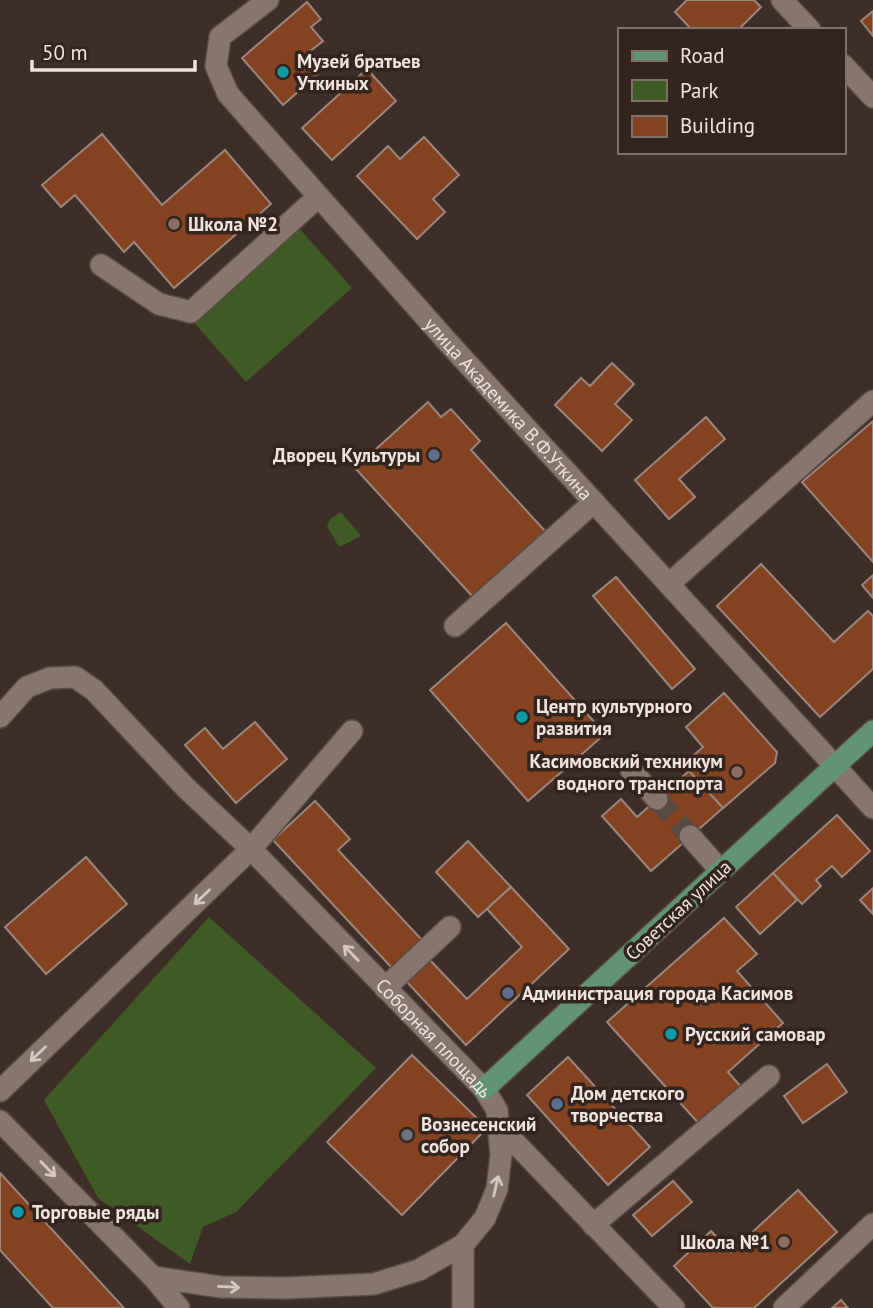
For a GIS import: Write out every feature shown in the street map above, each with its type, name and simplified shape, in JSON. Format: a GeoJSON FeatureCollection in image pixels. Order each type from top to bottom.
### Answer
{"type":"FeatureCollection","features":[{"type":"Feature","properties":{"kind":"main road","name":"Советская улица"},"geometry":{"type":"LineString","coordinates":[[484,1089],[873,731]]}},
{"type":"Feature","properties":{"kind":"street","name":"улица Академика В.Ф.Уткина"},"geometry":{"type":"LineString","coordinates":[[268,0],[220,37],[216,66],[228,94],[318,197],[873,808]]}},
{"type":"Feature","properties":{"kind":"street"},"geometry":{"type":"LineString","coordinates":[[782,0],[808,28]]}},
{"type":"Feature","properties":{"kind":"street"},"geometry":{"type":"LineString","coordinates":[[845,67],[873,97]]}},
{"type":"Feature","properties":{"kind":"street"},"geometry":{"type":"LineString","coordinates":[[101,265],[159,304],[191,312],[318,197]]}},
{"type":"Feature","properties":{"kind":"street"},"geometry":{"type":"LineString","coordinates":[[669,584],[873,401]]}},
{"type":"Feature","properties":{"kind":"street"},"geometry":{"type":"LineString","coordinates":[[455,626],[594,502]]}},
{"type":"Feature","properties":{"kind":"street","name":"Соборная площадь"},"geometry":{"type":"LineString","coordinates":[[0,717],[27,687],[50,678],[75,677],[94,690],[186,788],[251,849],[484,1089],[497,1110],[501,1155],[497,1189],[485,1218],[463,1245],[419,1270],[374,1284],[285,1288],[220,1287],[153,1277]]}},
{"type":"Feature","properties":{"kind":"street"},"geometry":{"type":"LineString","coordinates":[[0,1091],[251,849],[352,731]]}},
{"type":"Feature","properties":{"kind":"street"},"geometry":{"type":"LineString","coordinates":[[631,770],[657,799]]}},
{"type":"Feature","properties":{"kind":"street"},"geometry":{"type":"LineString","coordinates":[[690,836],[720,870]]}},
{"type":"Feature","properties":{"kind":"street"},"geometry":{"type":"LineString","coordinates":[[385,988],[450,927]]}},
{"type":"Feature","properties":{"kind":"street"},"geometry":{"type":"LineString","coordinates":[[593,1225],[769,1076]]}},
{"type":"Feature","properties":{"kind":"street"},"geometry":{"type":"LineString","coordinates":[[0,1121],[153,1277],[179,1308]]}},
{"type":"Feature","properties":{"kind":"street"},"geometry":{"type":"LineString","coordinates":[[499,1126],[674,1308]]}},
{"type":"Feature","properties":{"kind":"street"},"geometry":{"type":"LineString","coordinates":[[784,1308],[873,1224]]}},
{"type":"Feature","properties":{"kind":"street"},"geometry":{"type":"LineString","coordinates":[[463,1245],[463,1308]]}},
{"type":"Feature","properties":{"kind":"green space"},"geometry":{"type":"Polygon","coordinates":[[[298,227],[352,288],[246,382],[192,320],[298,227]]]}},
{"type":"Feature","properties":{"kind":"green space"},"geometry":{"type":"Polygon","coordinates":[[[341,512],[361,536],[339,547],[327,526],[331,518],[341,512]]]}},
{"type":"Feature","properties":{"kind":"green space"},"geometry":{"type":"Polygon","coordinates":[[[209,917],[376,1068],[236,1212],[203,1227],[190,1264],[98,1198],[44,1100],[209,917]]]}},
{"type":"Feature","properties":{"kind":"building"},"geometry":{"type":"Polygon","coordinates":[[[687,0],[754,0],[761,7],[740,28],[690,28],[675,12],[687,0]]]}},
{"type":"Feature","properties":{"kind":"building"},"geometry":{"type":"Polygon","coordinates":[[[307,2],[321,19],[311,27],[323,41],[303,57],[318,74],[283,105],[242,58],[307,2]]]}},
{"type":"Feature","properties":{"kind":"building"},"geometry":{"type":"Polygon","coordinates":[[[873,11],[873,36],[861,21],[873,11]]]}},
{"type":"Feature","properties":{"kind":"building"},"geometry":{"type":"Polygon","coordinates":[[[367,69],[396,101],[332,160],[302,128],[367,69]]]}},
{"type":"Feature","properties":{"kind":"building","name":"Школа №2"},"geometry":{"type":"Polygon","coordinates":[[[102,134],[162,205],[225,150],[271,204],[174,288],[134,242],[124,252],[75,195],[61,207],[42,185],[102,134]]]}},
{"type":"Feature","properties":{"kind":"building"},"geometry":{"type":"Polygon","coordinates":[[[424,137],[459,175],[433,199],[445,212],[417,239],[357,176],[388,146],[400,159],[424,137]]]}},
{"type":"Feature","properties":{"kind":"building"},"geometry":{"type":"Polygon","coordinates":[[[612,363],[634,384],[615,404],[632,420],[602,451],[555,405],[581,378],[590,386],[612,363]]]}},
{"type":"Feature","properties":{"kind":"building"},"geometry":{"type":"Polygon","coordinates":[[[428,402],[441,417],[451,409],[480,441],[471,450],[545,531],[473,597],[355,468],[428,402]]]}},
{"type":"Feature","properties":{"kind":"building"},"geometry":{"type":"Polygon","coordinates":[[[706,417],[725,439],[679,479],[695,497],[669,519],[635,480],[706,417]]]}},
{"type":"Feature","properties":{"kind":"building"},"geometry":{"type":"Polygon","coordinates":[[[873,421],[873,562],[802,482],[873,421]]]}},
{"type":"Feature","properties":{"kind":"building"},"geometry":{"type":"Polygon","coordinates":[[[761,564],[834,642],[868,611],[873,616],[873,669],[820,717],[717,606],[761,564]]]}},
{"type":"Feature","properties":{"kind":"building"},"geometry":{"type":"Polygon","coordinates":[[[873,575],[873,598],[862,585],[873,575]]]}},
{"type":"Feature","properties":{"kind":"building"},"geometry":{"type":"Polygon","coordinates":[[[616,577],[695,669],[672,689],[593,596],[616,577]]]}},
{"type":"Feature","properties":{"kind":"building","name":"Центр культурного развития"},"geometry":{"type":"Polygon","coordinates":[[[506,623],[605,734],[528,801],[430,690],[506,623]]]}},
{"type":"Feature","properties":{"kind":"building"},"geometry":{"type":"Polygon","coordinates":[[[724,693],[777,752],[775,763],[723,808],[683,765],[703,747],[686,727],[724,693]]]}},
{"type":"Feature","properties":{"kind":"building"},"geometry":{"type":"Polygon","coordinates":[[[255,722],[287,759],[236,803],[185,745],[205,728],[223,749],[255,722]]]}},
{"type":"Feature","properties":{"kind":"building"},"geometry":{"type":"Polygon","coordinates":[[[689,771],[723,808],[651,871],[602,816],[621,799],[637,817],[689,771]]]}},
{"type":"Feature","properties":{"kind":"building"},"geometry":{"type":"Polygon","coordinates":[[[315,801],[350,839],[338,850],[422,940],[392,968],[273,840],[315,801]]]}},
{"type":"Feature","properties":{"kind":"building"},"geometry":{"type":"Polygon","coordinates":[[[837,815],[870,851],[842,877],[832,866],[816,880],[821,886],[802,904],[773,873],[837,815]]]}},
{"type":"Feature","properties":{"kind":"building"},"geometry":{"type":"Polygon","coordinates":[[[468,841],[511,887],[478,917],[436,872],[468,841]]]}},
{"type":"Feature","properties":{"kind":"building"},"geometry":{"type":"Polygon","coordinates":[[[86,857],[127,904],[46,974],[5,927],[86,857]]]}},
{"type":"Feature","properties":{"kind":"building"},"geometry":{"type":"Polygon","coordinates":[[[773,873],[797,900],[760,934],[736,907],[773,873]]]}},
{"type":"Feature","properties":{"kind":"building"},"geometry":{"type":"Polygon","coordinates":[[[511,887],[569,949],[466,1045],[405,980],[428,958],[467,999],[522,947],[487,909],[511,887]]]}},
{"type":"Feature","properties":{"kind":"building"},"geometry":{"type":"Polygon","coordinates":[[[873,888],[873,914],[860,900],[873,888]]]}},
{"type":"Feature","properties":{"kind":"building"},"geometry":{"type":"Polygon","coordinates":[[[724,918],[757,954],[737,971],[783,1023],[728,1072],[744,1090],[702,1127],[607,1022],[724,918]]]}},
{"type":"Feature","properties":{"kind":"building","name":"Вознесенский собор"},"geometry":{"type":"Polygon","coordinates":[[[412,1055],[487,1128],[402,1215],[327,1142],[412,1055]]]}},
{"type":"Feature","properties":{"kind":"building"},"geometry":{"type":"Polygon","coordinates":[[[568,1057],[650,1147],[608,1185],[527,1095],[568,1057]]]}},
{"type":"Feature","properties":{"kind":"building"},"geometry":{"type":"Polygon","coordinates":[[[827,1064],[847,1092],[803,1123],[784,1096],[827,1064]]]}},
{"type":"Feature","properties":{"kind":"building","name":"Торговые ряды"},"geometry":{"type":"Polygon","coordinates":[[[0,1173],[124,1308],[53,1308],[0,1250],[0,1173]]]}},
{"type":"Feature","properties":{"kind":"building"},"geometry":{"type":"Polygon","coordinates":[[[673,1181],[692,1202],[652,1236],[633,1215],[673,1181]]]}},
{"type":"Feature","properties":{"kind":"building","name":"Школа №1"},"geometry":{"type":"Polygon","coordinates":[[[798,1190],[837,1232],[754,1308],[713,1308],[674,1266],[711,1231],[731,1252],[798,1190]]]}},
{"type":"Feature","properties":{"kind":"building"},"geometry":{"type":"Polygon","coordinates":[[[841,1300],[848,1308],[832,1308],[841,1300]]]}},
{"type":"Feature","properties":{"kind":"tunnel"},"geometry":{"type":"LineString","coordinates":[[657,799],[690,836]]}},
{"type":"Feature","properties":{"kind":"place","name":"Музей братьев Уткиных"},"geometry":{"type":"Point","coordinates":[283,72]}},
{"type":"Feature","properties":{"kind":"place","name":"Школа №2"},"geometry":{"type":"Point","coordinates":[174,224]}},
{"type":"Feature","properties":{"kind":"place","name":"Дворец Культуры"},"geometry":{"type":"Point","coordinates":[434,455]}},
{"type":"Feature","properties":{"kind":"place","name":"Центр культурного развития"},"geometry":{"type":"Point","coordinates":[522,717]}},
{"type":"Feature","properties":{"kind":"place","name":"Касимовский техникум водного транспорта"},"geometry":{"type":"Point","coordinates":[737,772]}},
{"type":"Feature","properties":{"kind":"place","name":"Администрация города Касимов"},"geometry":{"type":"Point","coordinates":[508,993]}},
{"type":"Feature","properties":{"kind":"place","name":"Русский самовар"},"geometry":{"type":"Point","coordinates":[671,1034]}},
{"type":"Feature","properties":{"kind":"place","name":"Дом детского творчества"},"geometry":{"type":"Point","coordinates":[557,1104]}},
{"type":"Feature","properties":{"kind":"place","name":"Вознесенский собор"},"geometry":{"type":"Point","coordinates":[407,1135]}},
{"type":"Feature","properties":{"kind":"place","name":"Торговые ряды"},"geometry":{"type":"Point","coordinates":[18,1212]}},
{"type":"Feature","properties":{"kind":"place","name":"Школа №1"},"geometry":{"type":"Point","coordinates":[784,1242]}}]}
